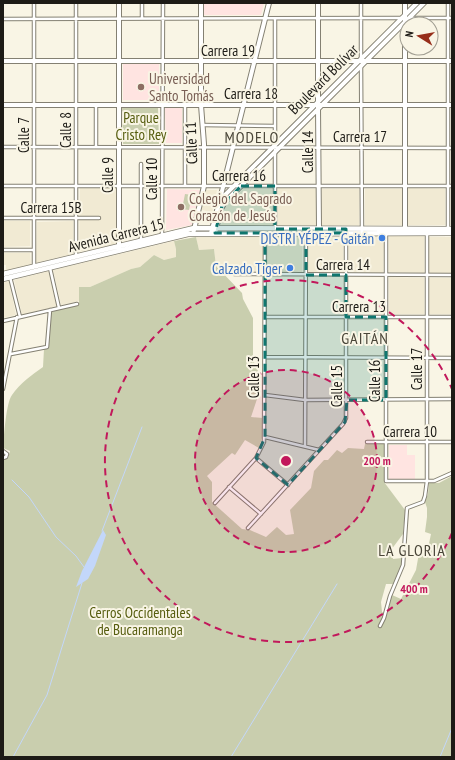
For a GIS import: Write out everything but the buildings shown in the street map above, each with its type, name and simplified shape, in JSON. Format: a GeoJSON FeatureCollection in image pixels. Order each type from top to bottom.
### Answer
{"type":"FeatureCollection","features":[{"type":"Feature","properties":{"kind":"main road","name":"Avenida Carrera 15"},"geometry":{"type":"LineString","coordinates":[[3,274],[76,257],[119,249],[162,235],[194,231],[275,229],[319,229],[346,231]]}},
{"type":"Feature","properties":{"kind":"main road","name":"Avenida Carrera 15"},"geometry":{"type":"LineString","coordinates":[[214,231],[306,233],[405,229],[450,229]]}},
{"type":"Feature","properties":{"kind":"main road","name":"Avenida Carrera 15"},"geometry":{"type":"LineString","coordinates":[[3,279],[194,231]]}},
{"type":"Feature","properties":{"kind":"main road","name":"Avenida Carrera 15"},"geometry":{"type":"LineString","coordinates":[[362,231],[386,233],[452,233]]}},
{"type":"Feature","properties":{"kind":"street","name":"Calle 7"},"geometry":{"type":"LineString","coordinates":[[34,3],[34,267]]}},
{"type":"Feature","properties":{"kind":"street","name":"Calle 8"},"geometry":{"type":"LineString","coordinates":[[76,3],[76,257]]}},
{"type":"Feature","properties":{"kind":"street","name":"Calle 9"},"geometry":{"type":"LineString","coordinates":[[119,3],[119,249]]}},
{"type":"Feature","properties":{"kind":"street"},"geometry":{"type":"LineString","coordinates":[[142,3],[142,18]]}},
{"type":"Feature","properties":{"kind":"street","name":"Calle 10"},"geometry":{"type":"LineString","coordinates":[[162,235],[163,3]]}},
{"type":"Feature","properties":{"kind":"street","name":"Calle 11"},"geometry":{"type":"LineString","coordinates":[[194,231],[204,186],[204,147],[201,105],[201,3]]}},
{"type":"Feature","properties":{"kind":"street"},"geometry":{"type":"LineString","coordinates":[[219,203],[269,3]]}},
{"type":"Feature","properties":{"kind":"street","name":"Calle 14"},"geometry":{"type":"LineString","coordinates":[[318,3],[319,229]]}},
{"type":"Feature","properties":{"kind":"street"},"geometry":{"type":"LineString","coordinates":[[361,3],[362,231]]}},
{"type":"Feature","properties":{"kind":"street"},"geometry":{"type":"LineString","coordinates":[[405,3],[405,16]]}},
{"type":"Feature","properties":{"kind":"street","name":"Boulevard Bolívar"},"geometry":{"type":"LineString","coordinates":[[407,16],[417,3]]}},
{"type":"Feature","properties":{"kind":"street","name":"Boulevard Bolívar"},"geometry":{"type":"LineString","coordinates":[[408,16],[424,3]]}},
{"type":"Feature","properties":{"kind":"street"},"geometry":{"type":"LineString","coordinates":[[448,3],[450,62],[448,186],[450,229]]}},
{"type":"Feature","properties":{"kind":"street"},"geometry":{"type":"LineString","coordinates":[[3,19],[399,18]]}},
{"type":"Feature","properties":{"kind":"street"},"geometry":{"type":"LineString","coordinates":[[439,18],[452,18]]}},
{"type":"Feature","properties":{"kind":"street"},"geometry":{"type":"LineString","coordinates":[[275,19],[275,229]]}},
{"type":"Feature","properties":{"kind":"street","name":"Boulevard Bolívar"},"geometry":{"type":"LineString","coordinates":[[214,231],[219,203],[222,198],[275,148],[399,24]]}},
{"type":"Feature","properties":{"kind":"street"},"geometry":{"type":"LineString","coordinates":[[405,56],[405,229]]}},
{"type":"Feature","properties":{"kind":"street","name":"Carrera 19"},"geometry":{"type":"LineString","coordinates":[[3,61],[450,62]]}},
{"type":"Feature","properties":{"kind":"street","name":"Carrera 18"},"geometry":{"type":"LineString","coordinates":[[3,105],[450,105]]}},
{"type":"Feature","properties":{"kind":"street"},"geometry":{"type":"LineString","coordinates":[[96,105],[96,147]]}},
{"type":"Feature","properties":{"kind":"street"},"geometry":{"type":"LineString","coordinates":[[185,105],[185,186]]}},
{"type":"Feature","properties":{"kind":"street"},"geometry":{"type":"LineString","coordinates":[[203,125],[275,126]]}},
{"type":"Feature","properties":{"kind":"street","name":"Carrera 17"},"geometry":{"type":"LineString","coordinates":[[3,147],[452,148]]}},
{"type":"Feature","properties":{"kind":"street","name":"Boulevard Bolívar"},"geometry":{"type":"LineString","coordinates":[[214,231],[223,204],[275,148]]}},
{"type":"Feature","properties":{"kind":"street"},"geometry":{"type":"LineString","coordinates":[[141,164],[141,241]]}},
{"type":"Feature","properties":{"kind":"street","name":"Carrera 16"},"geometry":{"type":"LineString","coordinates":[[3,186],[452,186]]}},
{"type":"Feature","properties":{"kind":"street","name":"Carrera 15B"},"geometry":{"type":"LineString","coordinates":[[3,218],[99,218]]}},
{"type":"Feature","properties":{"kind":"street","name":"Calle 15"},"geometry":{"type":"LineString","coordinates":[[248,528],[345,422],[347,400],[346,231]]}},
{"type":"Feature","properties":{"kind":"street","name":"Calle 13"},"geometry":{"type":"LineString","coordinates":[[215,503],[256,458],[262,448],[265,437],[265,233]]}},
{"type":"Feature","properties":{"kind":"street"},"geometry":{"type":"LineString","coordinates":[[305,446],[306,233]]}},
{"type":"Feature","properties":{"kind":"street","name":"Calle 16"},"geometry":{"type":"LineString","coordinates":[[386,233],[386,481],[427,481]]}},
{"type":"Feature","properties":{"kind":"street","name":"Calle 17"},"geometry":{"type":"LineString","coordinates":[[380,626],[384,618],[390,596],[402,568],[407,508],[421,504],[425,496],[427,481],[427,233]]}},
{"type":"Feature","properties":{"kind":"street"},"geometry":{"type":"LineString","coordinates":[[3,250],[34,250]]}},
{"type":"Feature","properties":{"kind":"street"},"geometry":{"type":"LineString","coordinates":[[50,267],[60,308]]}},
{"type":"Feature","properties":{"kind":"street","name":"Carrera 14"},"geometry":{"type":"LineString","coordinates":[[234,274],[452,275]]}},
{"type":"Feature","properties":{"kind":"street"},"geometry":{"type":"LineString","coordinates":[[3,389],[5,373],[18,317],[10,277]]}},
{"type":"Feature","properties":{"kind":"street"},"geometry":{"type":"LineString","coordinates":[[3,321],[77,304]]}},
{"type":"Feature","properties":{"kind":"street"},"geometry":{"type":"LineString","coordinates":[[10,354],[47,347],[50,310]]}},
{"type":"Feature","properties":{"kind":"street","name":"Carrera 13"},"geometry":{"type":"LineString","coordinates":[[265,316],[452,317]]}},
{"type":"Feature","properties":{"kind":"street"},"geometry":{"type":"LineString","coordinates":[[265,357],[452,358]]}},
{"type":"Feature","properties":{"kind":"street"},"geometry":{"type":"LineString","coordinates":[[265,395],[305,400],[452,399]]}},
{"type":"Feature","properties":{"kind":"street"},"geometry":{"type":"LineString","coordinates":[[265,437],[319,450]]}},
{"type":"Feature","properties":{"kind":"street","name":"Carrera 10"},"geometry":{"type":"LineString","coordinates":[[367,442],[452,442]]}},
{"type":"Feature","properties":{"kind":"street"},"geometry":{"type":"LineString","coordinates":[[3,451],[7,453],[7,456],[3,458]]}},
{"type":"Feature","properties":{"kind":"street"},"geometry":{"type":"LineString","coordinates":[[256,458],[288,485]]}},
{"type":"Feature","properties":{"kind":"street"},"geometry":{"type":"LineString","coordinates":[[427,481],[437,480],[452,473]]}},
{"type":"Feature","properties":{"kind":"street"},"geometry":{"type":"LineString","coordinates":[[229,487],[261,514]]}},
{"type":"Feature","properties":{"kind":"highlighted area"},"geometry":{"type":"Polygon","coordinates":[[[241,186],[275,186],[275,229],[346,229],[346,233],[306,233],[306,275],[346,275],[346,317],[386,317],[386,400],[347,400],[345,422],[288,485],[256,458],[265,437],[265,233],[215,233],[222,206],[241,186]]]}},
{"type":"Feature","properties":{"kind":"shaded area"},"geometry":{"type":"Polygon","coordinates":[[[204,3],[264,3],[261,15],[204,15],[204,3]]]}},
{"type":"Feature","properties":{"kind":"shaded area","name":"Universidad Santo Tomás"},"geometry":{"type":"Polygon","coordinates":[[[123,64],[159,64],[159,100],[123,100],[123,64]]]}},
{"type":"Feature","properties":{"kind":"shaded area"},"geometry":{"type":"Polygon","coordinates":[[[182,107],[182,143],[166,143],[165,108],[182,107]]]}},
{"type":"Feature","properties":{"kind":"shaded area"},"geometry":{"type":"Polygon","coordinates":[[[80,188],[116,188],[116,244],[79,252],[80,188]]]}},
{"type":"Feature","properties":{"kind":"shaded area"},"geometry":{"type":"Polygon","coordinates":[[[278,188],[316,189],[316,225],[278,225],[278,188]]]}},
{"type":"Feature","properties":{"kind":"shaded area"},"geometry":{"type":"Polygon","coordinates":[[[408,188],[445,189],[445,225],[407,225],[408,188]]]}},
{"type":"Feature","properties":{"kind":"shaded area","name":"Colegio del Sagrado Corazón de Jesús"},"geometry":{"type":"Polygon","coordinates":[[[167,189],[200,190],[192,225],[166,230],[167,189]]]}},
{"type":"Feature","properties":{"kind":"shaded area"},"geometry":{"type":"Polygon","coordinates":[[[243,189],[272,189],[272,225],[221,225],[225,208],[243,189]]]}},
{"type":"Feature","properties":{"kind":"shaded area"},"geometry":{"type":"Polygon","coordinates":[[[322,189],[359,189],[359,225],[321,225],[322,189]]]}},
{"type":"Feature","properties":{"kind":"shaded area"},"geometry":{"type":"Polygon","coordinates":[[[365,189],[403,189],[402,225],[365,225],[365,189]]]}},
{"type":"Feature","properties":{"kind":"shaded area"},"geometry":{"type":"Polygon","coordinates":[[[205,190],[217,190],[212,213],[200,209],[205,190]]]}},
{"type":"Feature","properties":{"kind":"shaded area"},"geometry":{"type":"Polygon","coordinates":[[[3,221],[30,221],[30,246],[3,247],[3,221]]]}},
{"type":"Feature","properties":{"kind":"shaded area"},"geometry":{"type":"Polygon","coordinates":[[[73,221],[73,254],[36,263],[37,222],[73,221]]]}},
{"type":"Feature","properties":{"kind":"shaded area"},"geometry":{"type":"Polygon","coordinates":[[[349,236],[384,236],[383,273],[349,272],[349,236]]]}},
{"type":"Feature","properties":{"kind":"shaded area"},"geometry":{"type":"Polygon","coordinates":[[[389,236],[424,236],[424,273],[389,272],[389,236]]]}},
{"type":"Feature","properties":{"kind":"shaded area"},"geometry":{"type":"Polygon","coordinates":[[[196,237],[263,237],[263,272],[221,272],[216,266],[214,249],[199,250],[196,237]]]}},
{"type":"Feature","properties":{"kind":"shaded area"},"geometry":{"type":"Polygon","coordinates":[[[268,237],[302,237],[302,272],[267,272],[268,237]]]}},
{"type":"Feature","properties":{"kind":"shaded area"},"geometry":{"type":"Polygon","coordinates":[[[309,237],[343,237],[343,272],[308,272],[309,237]]]}},
{"type":"Feature","properties":{"kind":"shaded area"},"geometry":{"type":"Polygon","coordinates":[[[429,237],[452,237],[452,273],[429,273],[429,237]]]}},
{"type":"Feature","properties":{"kind":"shaded area"},"geometry":{"type":"Polygon","coordinates":[[[174,241],[176,257],[164,260],[154,255],[140,267],[131,269],[90,287],[79,287],[79,301],[61,305],[53,270],[174,241]]]}},
{"type":"Feature","properties":{"kind":"shaded area"},"geometry":{"type":"Polygon","coordinates":[[[3,253],[30,253],[31,265],[6,271],[6,265],[3,265],[3,253]]]}},
{"type":"Feature","properties":{"kind":"shaded area"},"geometry":{"type":"Polygon","coordinates":[[[49,271],[57,306],[22,315],[14,280],[49,271]]]}},
{"type":"Feature","properties":{"kind":"shaded area"},"geometry":{"type":"Polygon","coordinates":[[[389,277],[424,278],[424,314],[389,314],[389,277]]]}},
{"type":"Feature","properties":{"kind":"shaded area"},"geometry":{"type":"Polygon","coordinates":[[[429,278],[452,278],[452,314],[429,314],[429,278]]]}},
{"type":"Feature","properties":{"kind":"shaded area"},"geometry":{"type":"Polygon","coordinates":[[[9,281],[16,315],[3,318],[3,283],[9,281]]]}},
{"type":"Feature","properties":{"kind":"shaded area"},"geometry":{"type":"Polygon","coordinates":[[[389,445],[407,445],[407,455],[415,455],[415,479],[389,479],[389,445]]]}},
{"type":"Feature","properties":{"kind":"green space","name":"Parque Cristo Rey"},"geometry":{"type":"Polygon","coordinates":[[[122,107],[158,107],[159,144],[123,144],[122,107]]]}},
{"type":"Feature","properties":{"kind":"green space"},"geometry":{"type":"Polygon","coordinates":[[[185,194],[192,195],[189,210],[182,209],[185,194]]]}},
{"type":"Feature","properties":{"kind":"green space","name":"Cerros Occidentales de Bucaramanga"},"geometry":{"type":"Polygon","coordinates":[[[196,237],[199,250],[214,249],[216,266],[242,293],[243,299],[253,318],[253,360],[258,371],[258,396],[251,417],[263,418],[262,438],[259,448],[245,440],[235,455],[232,453],[207,476],[212,482],[212,502],[242,529],[250,530],[266,537],[277,527],[286,535],[294,534],[290,510],[311,488],[314,471],[324,460],[328,460],[337,450],[342,453],[348,448],[364,449],[365,444],[384,444],[384,482],[405,510],[403,534],[391,550],[393,559],[402,558],[401,568],[394,584],[386,584],[381,602],[382,612],[387,614],[392,595],[401,599],[416,570],[419,553],[427,553],[431,534],[425,532],[427,508],[425,502],[428,494],[429,483],[439,483],[452,476],[452,757],[3,757],[3,460],[8,458],[10,451],[3,448],[10,399],[22,383],[43,367],[44,349],[48,348],[51,312],[79,304],[79,287],[90,287],[131,269],[140,267],[154,255],[164,260],[176,257],[174,241],[196,237]]]}},
{"type":"Feature","properties":{"kind":"water"},"geometry":{"type":"Polygon","coordinates":[[[103,530],[106,535],[95,566],[88,579],[76,587],[82,571],[103,530]]]}},
{"type":"Feature","properties":{"kind":"waterway"},"geometry":{"type":"LineString","coordinates":[[102,531],[142,427]]}},
{"type":"Feature","properties":{"kind":"waterway"},"geometry":{"type":"LineString","coordinates":[[12,480],[29,497],[56,537],[76,556],[84,567]]}},
{"type":"Feature","properties":{"kind":"waterway"},"geometry":{"type":"LineString","coordinates":[[13,757],[47,695],[82,583]]}},
{"type":"Feature","properties":{"kind":"waterway"},"geometry":{"type":"LineString","coordinates":[[231,757],[337,584]]}},
{"type":"Feature","properties":{"kind":"waterway"},"geometry":{"type":"LineString","coordinates":[[440,757],[452,728]]}},
{"type":"Feature","properties":{"kind":"place","name":"Universidad Santo Tomás"},"geometry":{"type":"Point","coordinates":[141,87]}},
{"type":"Feature","properties":{"kind":"place","name":"Colegio del Sagrado Corazón de Jesús"},"geometry":{"type":"Point","coordinates":[181,207]}},
{"type":"Feature","properties":{"kind":"place","name":"DISTRI YÉPEZ - Gaitán"},"geometry":{"type":"Point","coordinates":[382,238]}},
{"type":"Feature","properties":{"kind":"place","name":"Calzado Tiger"},"geometry":{"type":"Point","coordinates":[290,268]}},
{"type":"Feature","properties":{"kind":"district","name":"MODELO"},"geometry":{"type":"Point","coordinates":[252,137]}},
{"type":"Feature","properties":{"kind":"district","name":"GAITÁN"},"geometry":{"type":"Point","coordinates":[365,338]}},
{"type":"Feature","properties":{"kind":"district","name":"LA GLORIA"},"geometry":{"type":"Point","coordinates":[412,550]}}]}
